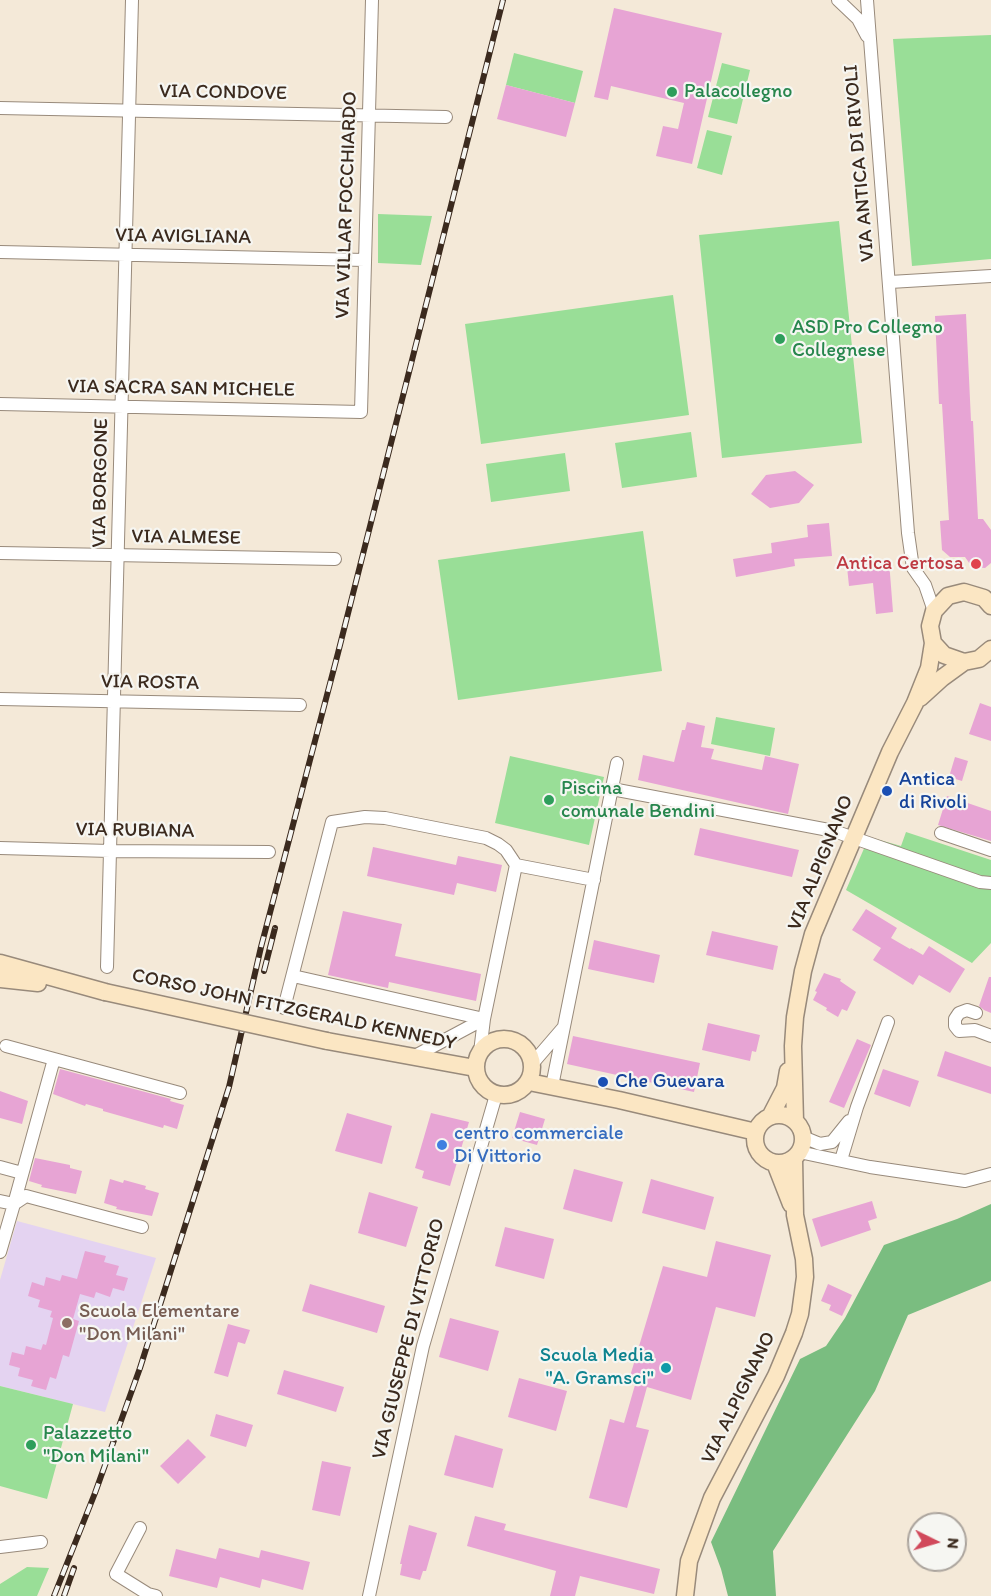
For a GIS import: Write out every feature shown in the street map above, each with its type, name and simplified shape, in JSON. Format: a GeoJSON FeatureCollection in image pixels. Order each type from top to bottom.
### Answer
{"type":"FeatureCollection","features":[{"type":"Feature","properties":{"kind":"street","name":"VIA BORGONE"},"geometry":{"type":"LineString","coordinates":[[106,967],[115,702],[132,0]]}},
{"type":"Feature","properties":{"kind":"street","name":"VIA VILLAR FOCCHIARDO"},"geometry":{"type":"LineString","coordinates":[[360,412],[372,0]]}},
{"type":"Feature","properties":{"kind":"street","name":"VIA ANTICA DI RIVOLI"},"geometry":{"type":"LineString","coordinates":[[838,0],[858,19],[869,41]]}},
{"type":"Feature","properties":{"kind":"street","name":"VIA ANTICA DI RIVOLI"},"geometry":{"type":"LineString","coordinates":[[867,0],[908,533],[913,568],[925,585],[934,611]]}},
{"type":"Feature","properties":{"kind":"street","name":"VIA CONDOVE"},"geometry":{"type":"LineString","coordinates":[[0,108],[446,117]]}},
{"type":"Feature","properties":{"kind":"street","name":"VIA AVIGLIANA"},"geometry":{"type":"LineString","coordinates":[[0,252],[365,260]]}},
{"type":"Feature","properties":{"kind":"street","name":"VIA ANTICA DI RIVOLI"},"geometry":{"type":"LineString","coordinates":[[890,282],[991,276]]}},
{"type":"Feature","properties":{"kind":"street","name":"VIA SACRA SAN MICHELE"},"geometry":{"type":"LineString","coordinates":[[0,404],[360,412]]}},
{"type":"Feature","properties":{"kind":"street","name":"VIA ALMESE"},"geometry":{"type":"LineString","coordinates":[[0,554],[335,559]]}},
{"type":"Feature","properties":{"kind":"street"},"geometry":{"type":"LineString","coordinates":[[925,585],[948,597]]}},
{"type":"Feature","properties":{"kind":"street"},"geometry":{"type":"LineString","coordinates":[[915,703],[929,668],[933,643],[930,626],[934,611],[948,597],[964,592],[989,601]]}},
{"type":"Feature","properties":{"kind":"street"},"geometry":{"type":"LineString","coordinates":[[933,643],[944,656],[964,662]]}},
{"type":"Feature","properties":{"kind":"street"},"geometry":{"type":"LineString","coordinates":[[915,703],[942,678],[964,662],[978,659],[991,649]]}},
{"type":"Feature","properties":{"kind":"street","name":"VIA ROSTA"},"geometry":{"type":"LineString","coordinates":[[0,699],[300,705]]}},
{"type":"Feature","properties":{"kind":"street","name":"VIA ALPIGNANO"},"geometry":{"type":"LineString","coordinates":[[795,1121],[793,1046],[795,1017],[803,971],[813,934],[890,752],[915,703]]}},
{"type":"Feature","properties":{"kind":"street"},"geometry":{"type":"LineString","coordinates":[[552,1086],[617,763]]}},
{"type":"Feature","properties":{"kind":"street"},"geometry":{"type":"LineString","coordinates":[[612,789],[834,831],[980,882],[991,883]]}},
{"type":"Feature","properties":{"kind":"street"},"geometry":{"type":"LineString","coordinates":[[284,1008],[332,822],[365,817],[392,819],[486,838],[498,843],[506,850],[516,865],[594,880]]}},
{"type":"Feature","properties":{"kind":"street"},"geometry":{"type":"LineString","coordinates":[[941,833],[991,850]]}},
{"type":"Feature","properties":{"kind":"street","name":"VIA RUBIANA"},"geometry":{"type":"LineString","coordinates":[[0,848],[269,852]]}},
{"type":"Feature","properties":{"kind":"street"},"geometry":{"type":"LineString","coordinates":[[477,1060],[490,1042],[502,1038],[516,1041],[526,1048],[533,1070],[529,1082],[518,1093],[505,1096],[496,1095],[484,1088],[478,1081],[477,1060],[484,1019],[516,865]]}},
{"type":"Feature","properties":{"kind":"street","name":"CORSO JOHN FITZGERALD KENNEDY"},"geometry":{"type":"LineString","coordinates":[[0,963],[105,992],[327,1041],[413,1057],[477,1060]]}},
{"type":"Feature","properties":{"kind":"street"},"geometry":{"type":"LineString","coordinates":[[293,976],[484,1019]]}},
{"type":"Feature","properties":{"kind":"street","name":"CORSO JOHN FITZGERALD KENNEDY"},"geometry":{"type":"LineString","coordinates":[[0,979],[105,992]]}},
{"type":"Feature","properties":{"kind":"street"},"geometry":{"type":"LineString","coordinates":[[976,1013],[967,1010],[958,1012],[955,1026],[959,1031],[975,1030],[991,1036]]}},
{"type":"Feature","properties":{"kind":"street"},"geometry":{"type":"LineString","coordinates":[[413,1057],[484,1019]]}},
{"type":"Feature","properties":{"kind":"street"},"geometry":{"type":"LineString","coordinates":[[841,1160],[857,1107],[888,1022]]}},
{"type":"Feature","properties":{"kind":"street"},"geometry":{"type":"LineString","coordinates":[[532,1064],[564,1026]]}},
{"type":"Feature","properties":{"kind":"street"},"geometry":{"type":"LineString","coordinates":[[6,1046],[180,1093]]}},
{"type":"Feature","properties":{"kind":"street","name":"VIA ALPIGNANO"},"geometry":{"type":"LineString","coordinates":[[770,1117],[785,1088],[793,1046]]}},
{"type":"Feature","properties":{"kind":"street"},"geometry":{"type":"LineString","coordinates":[[0,1252],[54,1059]]}},
{"type":"Feature","properties":{"kind":"street"},"geometry":{"type":"LineString","coordinates":[[529,1082],[756,1132]]}},
{"type":"Feature","properties":{"kind":"street","name":"VIA GIUSEPPE DI VITTORIO"},"geometry":{"type":"LineString","coordinates":[[369,1596],[423,1346],[496,1095]]}},
{"type":"Feature","properties":{"kind":"street"},"geometry":{"type":"LineString","coordinates":[[799,1149],[800,1127],[795,1121],[782,1115],[770,1117],[762,1122],[756,1132],[755,1143],[759,1152],[767,1160],[775,1163],[786,1162],[799,1149],[832,1142],[857,1107]]}},
{"type":"Feature","properties":{"kind":"street"},"geometry":{"type":"LineString","coordinates":[[799,1149],[841,1160],[965,1181],[991,1174]]}},
{"type":"Feature","properties":{"kind":"street","name":"VIA ALPIGNANO"},"geometry":{"type":"LineString","coordinates":[[795,1215],[799,1149]]}},
{"type":"Feature","properties":{"kind":"street","name":"VIA ALPIGNANO"},"geometry":{"type":"LineString","coordinates":[[685,1596],[690,1561],[708,1508],[776,1376],[800,1314],[804,1268],[795,1215],[775,1163]]}},
{"type":"Feature","properties":{"kind":"street"},"geometry":{"type":"LineString","coordinates":[[0,1167],[22,1173]]}},
{"type":"Feature","properties":{"kind":"street"},"geometry":{"type":"LineString","coordinates":[[0,1201],[14,1204],[26,1196],[142,1227]]}},
{"type":"Feature","properties":{"kind":"street"},"geometry":{"type":"LineString","coordinates":[[140,1528],[116,1574],[132,1591],[156,1596]]}},
{"type":"Feature","properties":{"kind":"street"},"geometry":{"type":"LineString","coordinates":[[0,1547],[41,1542]]}},
{"type":"Feature","properties":{"kind":"shaded area","name":"Scuola Elementare \"Don Milani\""},"geometry":{"type":"Polygon","coordinates":[[[17,1221],[156,1258],[105,1412],[0,1386],[0,1280],[17,1221]]]}},
{"type":"Feature","properties":{"kind":"green space"},"geometry":{"type":"Polygon","coordinates":[[[991,35],[991,259],[912,266],[893,39],[991,35]]]}},
{"type":"Feature","properties":{"kind":"green space"},"geometry":{"type":"Polygon","coordinates":[[[514,53],[583,71],[575,103],[506,85],[514,53]]]}},
{"type":"Feature","properties":{"kind":"green space"},"geometry":{"type":"Polygon","coordinates":[[[722,63],[750,70],[737,124],[708,117],[722,63]]]}},
{"type":"Feature","properties":{"kind":"green space"},"geometry":{"type":"Polygon","coordinates":[[[707,130],[732,136],[722,175],[697,168],[707,130]]]}},
{"type":"Feature","properties":{"kind":"green space"},"geometry":{"type":"Polygon","coordinates":[[[378,214],[432,216],[421,265],[378,263],[378,214]]]}},
{"type":"Feature","properties":{"kind":"green space","name":"ASD Pro Collegno Collegnese"},"geometry":{"type":"Polygon","coordinates":[[[839,221],[862,443],[722,458],[699,235],[839,221]]]}},
{"type":"Feature","properties":{"kind":"green space"},"geometry":{"type":"Polygon","coordinates":[[[673,295],[689,415],[481,444],[465,324],[673,295]]]}},
{"type":"Feature","properties":{"kind":"green space"},"geometry":{"type":"Polygon","coordinates":[[[691,432],[697,477],[622,488],[615,443],[691,432]]]}},
{"type":"Feature","properties":{"kind":"green space"},"geometry":{"type":"Polygon","coordinates":[[[565,453],[570,491],[491,502],[486,464],[565,453]]]}},
{"type":"Feature","properties":{"kind":"green space"},"geometry":{"type":"Polygon","coordinates":[[[643,531],[662,671],[458,700],[438,560],[643,531]]]}},
{"type":"Feature","properties":{"kind":"green space"},"geometry":{"type":"Polygon","coordinates":[[[716,717],[775,728],[770,756],[711,744],[716,717]]]}},
{"type":"Feature","properties":{"kind":"green space","name":"Piscina comunale Bendini"},"geometry":{"type":"Polygon","coordinates":[[[510,756],[604,777],[589,845],[495,823],[510,756]]]}},
{"type":"Feature","properties":{"kind":"green space"},"geometry":{"type":"Polygon","coordinates":[[[906,832],[991,860],[991,943],[972,963],[846,890],[869,837],[901,846],[906,832]]]}},
{"type":"Feature","properties":{"kind":"green space"},"geometry":{"type":"Polygon","coordinates":[[[991,1204],[991,1281],[908,1315],[875,1391],[773,1551],[776,1596],[728,1596],[711,1542],[800,1359],[826,1346],[845,1318],[884,1245],[957,1219],[991,1204]]]}},
{"type":"Feature","properties":{"kind":"green space","name":"Palazzetto \"Don Milani\""},"geometry":{"type":"Polygon","coordinates":[[[0,1386],[73,1404],[47,1499],[0,1486],[0,1386]]]}},
{"type":"Feature","properties":{"kind":"green space"},"geometry":{"type":"Polygon","coordinates":[[[27,1567],[49,1568],[37,1596],[0,1596],[0,1584],[27,1567]]]}},
{"type":"Feature","properties":{"kind":"building","name":"Palacollegno"},"geometry":{"type":"Polygon","coordinates":[[[614,8],[722,33],[692,164],[656,156],[663,126],[678,129],[684,103],[611,86],[608,100],[594,97],[614,8]]]}},
{"type":"Feature","properties":{"kind":"building"},"geometry":{"type":"Polygon","coordinates":[[[506,85],[575,103],[566,137],[497,119],[506,85]]]}},
{"type":"Feature","properties":{"kind":"building"},"geometry":{"type":"Polygon","coordinates":[[[966,314],[978,519],[983,519],[991,530],[991,563],[985,568],[972,567],[965,557],[950,557],[942,550],[940,521],[949,520],[942,404],[939,404],[935,316],[966,314]]]}},
{"type":"Feature","properties":{"kind":"building"},"geometry":{"type":"Polygon","coordinates":[[[795,471],[814,485],[799,503],[770,508],[751,494],[766,475],[795,471]]]}},
{"type":"Feature","properties":{"kind":"building"},"geometry":{"type":"Polygon","coordinates":[[[829,523],[832,556],[794,559],[795,566],[736,577],[733,559],[772,553],[771,543],[808,537],[807,525],[829,523]]]}},
{"type":"Feature","properties":{"kind":"building"},"geometry":{"type":"Polygon","coordinates":[[[889,561],[893,612],[876,614],[873,583],[849,586],[847,567],[889,561]]]}},
{"type":"Feature","properties":{"kind":"building"},"geometry":{"type":"Polygon","coordinates":[[[980,703],[991,707],[991,741],[969,734],[980,703]]]}},
{"type":"Feature","properties":{"kind":"building"},"geometry":{"type":"Polygon","coordinates":[[[687,722],[705,726],[701,747],[714,749],[711,759],[762,770],[765,756],[799,764],[788,814],[638,780],[643,755],[674,762],[682,730],[685,730],[687,722]]]}},
{"type":"Feature","properties":{"kind":"building"},"geometry":{"type":"Polygon","coordinates":[[[955,757],[968,761],[962,781],[949,777],[955,757]]]}},
{"type":"Feature","properties":{"kind":"building"},"geometry":{"type":"Polygon","coordinates":[[[947,796],[991,811],[991,841],[938,825],[947,796]]]}},
{"type":"Feature","properties":{"kind":"building"},"geometry":{"type":"Polygon","coordinates":[[[700,828],[799,850],[792,877],[694,855],[700,828]]]}},
{"type":"Feature","properties":{"kind":"building"},"geometry":{"type":"Polygon","coordinates":[[[373,847],[456,865],[458,856],[502,865],[496,892],[457,883],[454,895],[367,876],[373,847]]]}},
{"type":"Feature","properties":{"kind":"building"},"geometry":{"type":"Polygon","coordinates":[[[866,909],[897,928],[891,938],[923,955],[929,946],[965,969],[950,993],[919,975],[913,985],[873,960],[881,948],[852,930],[866,909]]]}},
{"type":"Feature","properties":{"kind":"building"},"geometry":{"type":"Polygon","coordinates":[[[343,911],[402,924],[395,956],[481,974],[476,1001],[389,982],[388,988],[328,975],[343,911]]]}},
{"type":"Feature","properties":{"kind":"building"},"geometry":{"type":"Polygon","coordinates":[[[712,931],[778,946],[773,970],[706,955],[712,931]]]}},
{"type":"Feature","properties":{"kind":"building"},"geometry":{"type":"Polygon","coordinates":[[[594,940],[660,955],[654,983],[588,969],[594,940]]]}},
{"type":"Feature","properties":{"kind":"building"},"geometry":{"type":"Polygon","coordinates":[[[824,973],[841,979],[840,981],[856,992],[847,1011],[842,1009],[838,1017],[813,1000],[824,973]]]}},
{"type":"Feature","properties":{"kind":"building"},"geometry":{"type":"Polygon","coordinates":[[[989,977],[991,977],[991,1013],[979,1006],[989,977]]]}},
{"type":"Feature","properties":{"kind":"building"},"geometry":{"type":"Polygon","coordinates":[[[708,1023],[760,1035],[756,1052],[752,1051],[750,1061],[702,1050],[708,1023]]]}},
{"type":"Feature","properties":{"kind":"building"},"geometry":{"type":"Polygon","coordinates":[[[573,1036],[700,1063],[694,1092],[567,1064],[573,1036]]]}},
{"type":"Feature","properties":{"kind":"building"},"geometry":{"type":"Polygon","coordinates":[[[857,1039],[871,1045],[844,1108],[829,1102],[857,1039]]]}},
{"type":"Feature","properties":{"kind":"building"},"geometry":{"type":"Polygon","coordinates":[[[945,1051],[991,1067],[991,1094],[937,1076],[945,1051]]]}},
{"type":"Feature","properties":{"kind":"building"},"geometry":{"type":"Polygon","coordinates":[[[60,1069],[171,1099],[170,1101],[184,1105],[177,1129],[164,1125],[163,1128],[86,1104],[85,1106],[53,1094],[60,1069]]]}},
{"type":"Feature","properties":{"kind":"building"},"geometry":{"type":"Polygon","coordinates":[[[883,1069],[919,1081],[910,1107],[874,1094],[883,1069]]]}},
{"type":"Feature","properties":{"kind":"building"},"geometry":{"type":"Polygon","coordinates":[[[0,1091],[28,1101],[22,1124],[0,1118],[0,1091]]]}},
{"type":"Feature","properties":{"kind":"building"},"geometry":{"type":"Polygon","coordinates":[[[520,1112],[545,1119],[537,1145],[512,1138],[520,1112]]]}},
{"type":"Feature","properties":{"kind":"building"},"geometry":{"type":"Polygon","coordinates":[[[347,1113],[392,1126],[382,1164],[335,1151],[347,1113]]]}},
{"type":"Feature","properties":{"kind":"building","name":"centro commerciale Di Vittorio"},"geometry":{"type":"Polygon","coordinates":[[[431,1113],[469,1122],[450,1186],[422,1178],[424,1171],[415,1168],[431,1113]]]}},
{"type":"Feature","properties":{"kind":"building"},"geometry":{"type":"Polygon","coordinates":[[[35,1158],[70,1165],[70,1168],[82,1171],[76,1194],[41,1187],[42,1185],[29,1181],[35,1158]]]}},
{"type":"Feature","properties":{"kind":"building"},"geometry":{"type":"Polygon","coordinates":[[[574,1169],[623,1182],[612,1222],[563,1209],[574,1169]]]}},
{"type":"Feature","properties":{"kind":"building"},"geometry":{"type":"Polygon","coordinates":[[[110,1179],[146,1186],[145,1189],[159,1193],[152,1216],[116,1209],[117,1207],[104,1203],[110,1179]]]}},
{"type":"Feature","properties":{"kind":"building"},"geometry":{"type":"Polygon","coordinates":[[[651,1179],[714,1197],[705,1230],[642,1213],[651,1179]]]}},
{"type":"Feature","properties":{"kind":"building"},"geometry":{"type":"Polygon","coordinates":[[[369,1192],[418,1207],[406,1247],[358,1233],[369,1192]]]}},
{"type":"Feature","properties":{"kind":"building"},"geometry":{"type":"Polygon","coordinates":[[[872,1201],[877,1218],[868,1221],[871,1230],[821,1247],[812,1219],[872,1201]]]}},
{"type":"Feature","properties":{"kind":"building"},"geometry":{"type":"Polygon","coordinates":[[[505,1227],[554,1239],[544,1279],[495,1266],[505,1227]]]}},
{"type":"Feature","properties":{"kind":"building","name":"Scuola Media \"A. Gramsci\""},"geometry":{"type":"Polygon","coordinates":[[[716,1241],[771,1255],[755,1317],[716,1307],[691,1400],[647,1387],[636,1427],[649,1430],[627,1508],[589,1498],[610,1419],[624,1423],[635,1385],[628,1383],[663,1266],[707,1277],[716,1241]]]}},
{"type":"Feature","properties":{"kind":"building"},"geometry":{"type":"Polygon","coordinates":[[[85,1251],[106,1256],[104,1262],[119,1266],[116,1275],[128,1278],[124,1291],[113,1288],[110,1297],[96,1292],[94,1298],[80,1294],[73,1319],[79,1321],[69,1357],[63,1355],[56,1379],[50,1377],[46,1390],[31,1386],[33,1380],[18,1376],[20,1368],[9,1365],[12,1352],[24,1355],[26,1346],[41,1350],[43,1344],[46,1345],[53,1318],[50,1317],[52,1311],[38,1307],[40,1300],[28,1296],[32,1282],[44,1286],[46,1277],[60,1281],[62,1275],[77,1279],[85,1251]]]}},
{"type":"Feature","properties":{"kind":"building"},"geometry":{"type":"Polygon","coordinates":[[[310,1284],[385,1306],[377,1333],[302,1311],[310,1284]]]}},
{"type":"Feature","properties":{"kind":"building"},"geometry":{"type":"Polygon","coordinates":[[[828,1284],[852,1295],[842,1316],[829,1310],[831,1305],[821,1301],[828,1284]]]}},
{"type":"Feature","properties":{"kind":"building"},"geometry":{"type":"Polygon","coordinates":[[[450,1318],[499,1331],[488,1371],[439,1357],[450,1318]]]}},
{"type":"Feature","properties":{"kind":"building"},"geometry":{"type":"Polygon","coordinates":[[[228,1324],[250,1330],[245,1344],[238,1342],[228,1377],[214,1373],[228,1324]]]}},
{"type":"Feature","properties":{"kind":"building"},"geometry":{"type":"Polygon","coordinates":[[[284,1370],[344,1387],[336,1412],[277,1394],[284,1370]]]}},
{"type":"Feature","properties":{"kind":"building"},"geometry":{"type":"Polygon","coordinates":[[[519,1378],[567,1391],[556,1431],[508,1417],[519,1378]]]}},
{"type":"Feature","properties":{"kind":"building"},"geometry":{"type":"Polygon","coordinates":[[[216,1414],[253,1425],[246,1447],[210,1436],[216,1414]]]}},
{"type":"Feature","properties":{"kind":"building"},"geometry":{"type":"Polygon","coordinates":[[[455,1435],[503,1449],[493,1488],[444,1475],[455,1435]]]}},
{"type":"Feature","properties":{"kind":"building"},"geometry":{"type":"Polygon","coordinates":[[[188,1439],[206,1457],[178,1484],[160,1466],[188,1439]]]}},
{"type":"Feature","properties":{"kind":"building"},"geometry":{"type":"Polygon","coordinates":[[[322,1461],[351,1467],[340,1516],[312,1510],[322,1461]]]}},
{"type":"Feature","properties":{"kind":"building"},"geometry":{"type":"Polygon","coordinates":[[[475,1516],[506,1524],[504,1530],[660,1569],[654,1594],[580,1576],[575,1596],[550,1596],[556,1571],[467,1546],[475,1516]]]}},
{"type":"Feature","properties":{"kind":"building"},"geometry":{"type":"Polygon","coordinates":[[[409,1525],[437,1533],[426,1571],[423,1571],[420,1580],[400,1575],[402,1564],[400,1564],[409,1525]]]}},
{"type":"Feature","properties":{"kind":"building"},"geometry":{"type":"Polygon","coordinates":[[[219,1548],[259,1558],[261,1550],[310,1562],[303,1590],[262,1579],[260,1588],[220,1577],[217,1588],[169,1576],[176,1549],[216,1559],[219,1548]]]}},
{"type":"Feature","properties":{"kind":"railway"},"geometry":{"type":"LineString","coordinates":[[54,1596],[95,1493],[140,1368],[229,1087],[261,947],[338,653],[503,0]]}},
{"type":"Feature","properties":{"kind":"railway"},"geometry":{"type":"LineString","coordinates":[[264,971],[275,928]]}},
{"type":"Feature","properties":{"kind":"railway"},"geometry":{"type":"LineString","coordinates":[[64,1596],[74,1568]]}},
{"type":"Feature","properties":{"kind":"place","name":"Palacollegno"},"geometry":{"type":"Point","coordinates":[672,92]}},
{"type":"Feature","properties":{"kind":"place","name":"ASD Pro Collegno Collegnese"},"geometry":{"type":"Point","coordinates":[780,339]}},
{"type":"Feature","properties":{"kind":"place","name":"Antica Certosa"},"geometry":{"type":"Point","coordinates":[976,564]}},
{"type":"Feature","properties":{"kind":"place","name":"Antica di Rivoli"},"geometry":{"type":"Point","coordinates":[887,791]}},
{"type":"Feature","properties":{"kind":"place","name":"Piscina comunale Bendini"},"geometry":{"type":"Point","coordinates":[549,800]}},
{"type":"Feature","properties":{"kind":"place","name":"Che Guevara"},"geometry":{"type":"Point","coordinates":[603,1082]}},
{"type":"Feature","properties":{"kind":"place","name":"centro commerciale Di Vittorio"},"geometry":{"type":"Point","coordinates":[442,1145]}},
{"type":"Feature","properties":{"kind":"place","name":"Scuola Elementare \"Don Milani\""},"geometry":{"type":"Point","coordinates":[67,1323]}},
{"type":"Feature","properties":{"kind":"place","name":"Scuola Media \"A. Gramsci\""},"geometry":{"type":"Point","coordinates":[666,1368]}},
{"type":"Feature","properties":{"kind":"place","name":"Palazzetto \"Don Milani\""},"geometry":{"type":"Point","coordinates":[31,1445]}}]}
